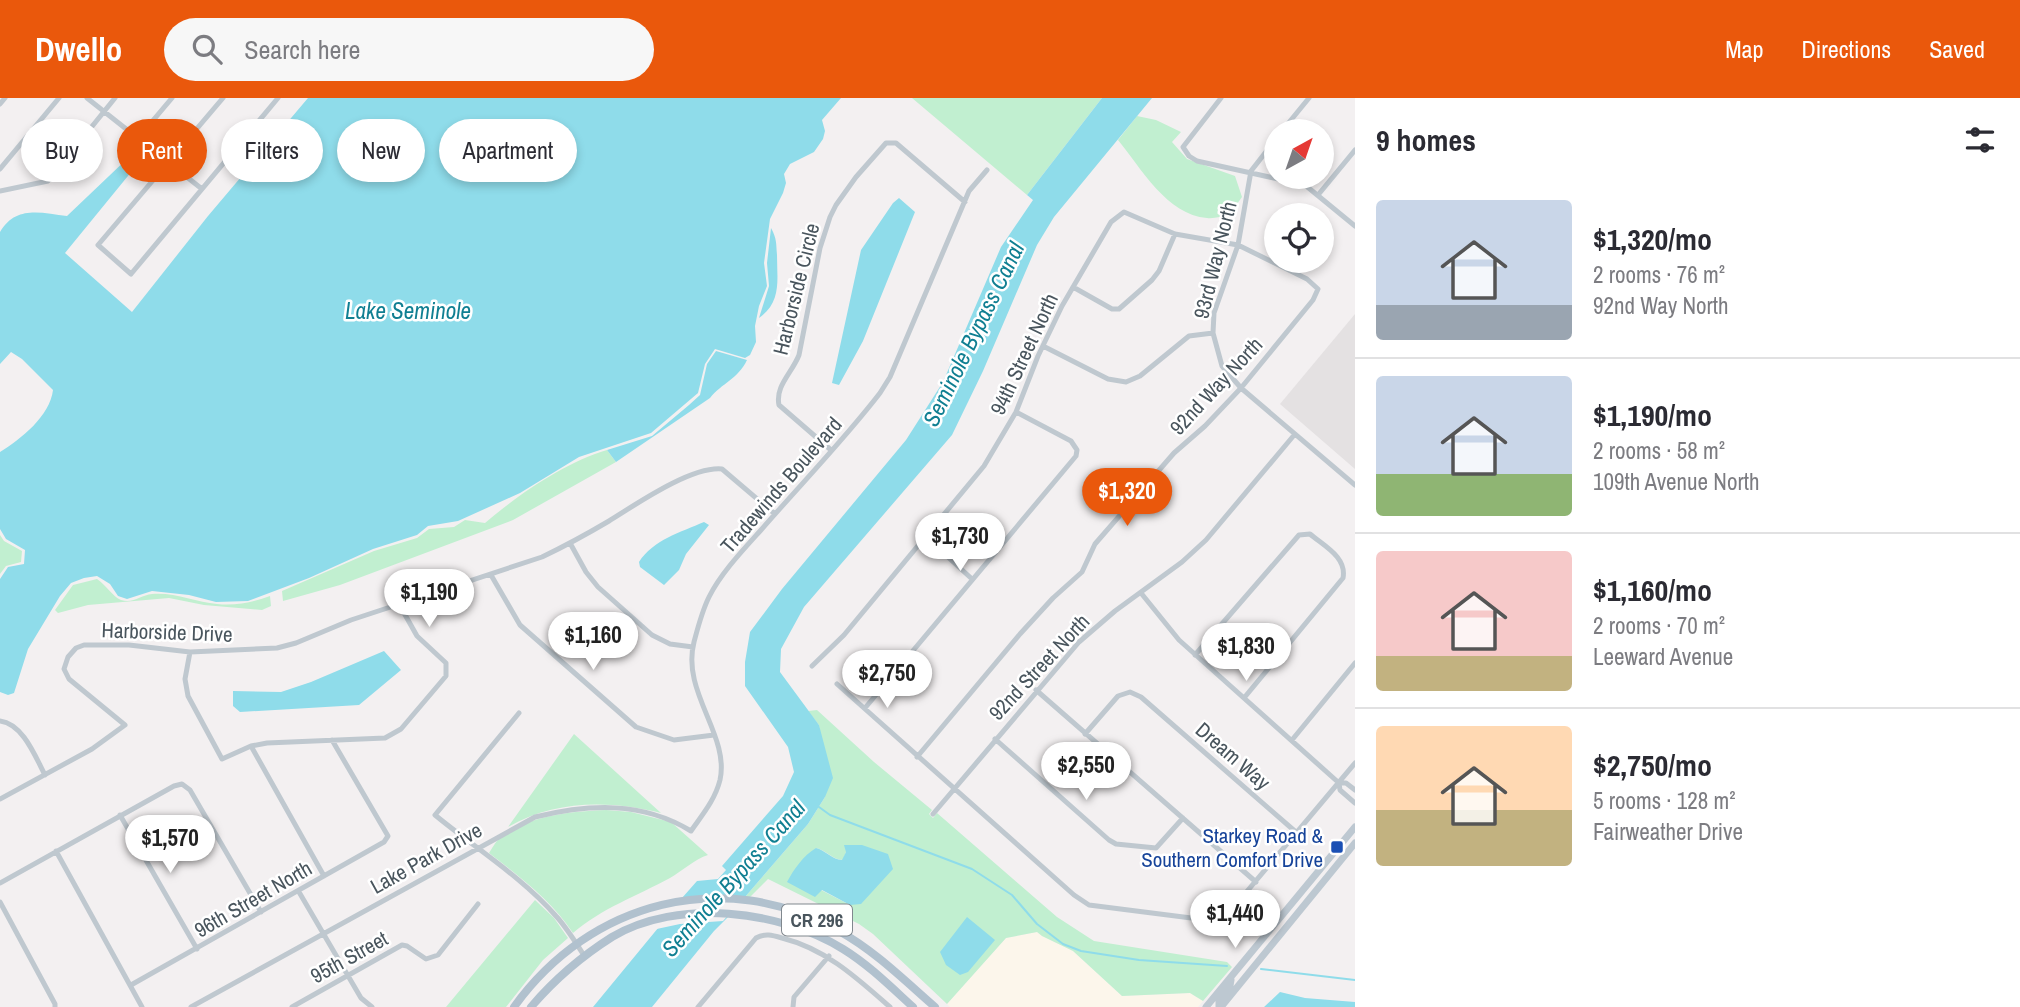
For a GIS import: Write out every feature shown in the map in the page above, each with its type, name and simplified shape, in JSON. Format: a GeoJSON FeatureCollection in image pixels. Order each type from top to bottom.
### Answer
{"type":"FeatureCollection","features":[{"type":"Feature","properties":{"kind":"main road"},"geometry":{"type":"LineString","coordinates":[[1206,1007],[1355,827]]}},
{"type":"Feature","properties":{"kind":"main road"},"geometry":{"type":"LineString","coordinates":[[1220,1007],[1355,843]]}},
{"type":"Feature","properties":{"kind":"main road","name":"CR 296"},"geometry":{"type":"LineString","coordinates":[[514,1007],[538,976],[576,944],[607,924],[638,911],[697,900],[739,900],[772,904],[825,923],[859,942],[886,963],[930,1005]]}},
{"type":"Feature","properties":{"kind":"main road","name":"CR 296"},"geometry":{"type":"LineString","coordinates":[[531,1007],[548,988],[613,937],[641,926],[685,915],[728,913],[759,917],[811,932],[849,953],[914,1007]]}},
{"type":"Feature","properties":{"kind":"main road"},"geometry":{"type":"LineString","coordinates":[[1268,933],[1275,939]]}},
{"type":"Feature","properties":{"kind":"main road"},"geometry":{"type":"LineString","coordinates":[[1220,1007],[1219,1000],[1230,986],[1231,976]]}},
{"type":"Feature","properties":{"kind":"street"},"geometry":{"type":"LineString","coordinates":[[0,104],[5,98]]}},
{"type":"Feature","properties":{"kind":"street"},"geometry":{"type":"LineString","coordinates":[[0,169],[59,98]]}},
{"type":"Feature","properties":{"kind":"street"},"geometry":{"type":"LineString","coordinates":[[87,98],[117,121]]}},
{"type":"Feature","properties":{"kind":"street"},"geometry":{"type":"LineString","coordinates":[[1,189],[48,181],[115,98]]}},
{"type":"Feature","properties":{"kind":"street"},"geometry":{"type":"LineString","coordinates":[[154,119],[172,98]]}},
{"type":"Feature","properties":{"kind":"street"},"geometry":{"type":"LineString","coordinates":[[205,119],[223,98]]}},
{"type":"Feature","properties":{"kind":"street"},"geometry":{"type":"LineString","coordinates":[[152,182],[98,245],[131,274],[278,98]]}},
{"type":"Feature","properties":{"kind":"street"},"geometry":{"type":"LineString","coordinates":[[1221,98],[1183,147],[1189,156],[1198,161],[1305,184],[1355,226]]}},
{"type":"Feature","properties":{"kind":"street"},"geometry":{"type":"LineString","coordinates":[[1292,119],[1309,98]]}},
{"type":"Feature","properties":{"kind":"street","name":"Harborside Circle"},"geometry":{"type":"LineString","coordinates":[[831,450],[779,405],[778,397],[779,389],[799,355],[820,248],[836,205],[886,144],[891,142],[897,143],[965,202]]}},
{"type":"Feature","properties":{"kind":"street"},"geometry":{"type":"LineString","coordinates":[[1318,195],[1355,150]]}},
{"type":"Feature","properties":{"kind":"street","name":"93rd Way North"},"geometry":{"type":"LineString","coordinates":[[1264,154],[1251,171],[1238,245],[1214,313],[1213,332],[1222,366],[1241,388],[1355,485]]}},
{"type":"Feature","properties":{"kind":"street","name":"Tradewinds Boulevard"},"geometry":{"type":"LineString","coordinates":[[691,831],[712,802],[719,783],[721,760],[695,683],[693,647],[712,590],[871,405],[890,377],[969,191],[987,170]]}},
{"type":"Feature","properties":{"kind":"street"},"geometry":{"type":"LineString","coordinates":[[193,182],[202,189]]}},
{"type":"Feature","properties":{"kind":"street","name":"94th Street North"},"geometry":{"type":"LineString","coordinates":[[812,666],[845,635],[984,466],[1016,412],[1043,346],[1073,287],[1111,222],[1124,212],[1175,234]]}},
{"type":"Feature","properties":{"kind":"street"},"geometry":{"type":"LineString","coordinates":[[1073,287],[1112,309],[1119,309],[1152,281],[1175,234],[1238,245]]}},
{"type":"Feature","properties":{"kind":"street","name":"92nd Way North"},"geometry":{"type":"LineString","coordinates":[[917,757],[1020,634],[1053,598],[1082,572],[1095,544],[1174,453],[1205,426],[1241,388],[1313,300],[1318,289],[1307,279],[1238,245]]}},
{"type":"Feature","properties":{"kind":"street"},"geometry":{"type":"LineString","coordinates":[[1043,346],[1108,379],[1126,382],[1140,376],[1189,336],[1213,332]]}},
{"type":"Feature","properties":{"kind":"street"},"geometry":{"type":"LineString","coordinates":[[865,708],[1076,457],[1077,450],[1071,441],[1016,412]]}},
{"type":"Feature","properties":{"kind":"street","name":"92nd Street North"},"geometry":{"type":"LineString","coordinates":[[933,814],[1079,642],[1206,540],[1295,434]]}},
{"type":"Feature","properties":{"kind":"street","name":"Harborside Drive"},"geometry":{"type":"LineString","coordinates":[[45,775],[92,749],[125,725],[69,679],[65,669],[68,657],[76,648],[84,645],[129,645],[190,652],[278,648],[296,643],[351,620],[542,557],[570,544],[671,484],[717,468],[722,469],[775,514]]}},
{"type":"Feature","properties":{"kind":"street"},"geometry":{"type":"LineString","coordinates":[[1195,655],[1299,535],[1310,534],[1341,560],[1345,568],[1337,587],[1244,698]]}},
{"type":"Feature","properties":{"kind":"street"},"geometry":{"type":"LineString","coordinates":[[570,544],[598,587],[652,635],[670,644],[693,647]]}},
{"type":"Feature","properties":{"kind":"street"},"geometry":{"type":"LineString","coordinates":[[949,558],[972,579]]}},
{"type":"Feature","properties":{"kind":"street"},"geometry":{"type":"LineString","coordinates":[[491,575],[520,625],[636,727],[674,740],[714,735]]}},
{"type":"Feature","properties":{"kind":"street"},"geometry":{"type":"LineString","coordinates":[[1141,593],[1168,629],[1195,655],[1339,782],[1346,783],[1355,790]]}},
{"type":"Feature","properties":{"kind":"street"},"geometry":{"type":"LineString","coordinates":[[190,652],[185,679],[188,696],[222,759],[251,746],[385,738],[393,735],[446,676],[446,663],[417,636],[399,604]]}},
{"type":"Feature","properties":{"kind":"street"},"geometry":{"type":"LineString","coordinates":[[1292,740],[1355,663]]}},
{"type":"Feature","properties":{"kind":"street"},"geometry":{"type":"LineString","coordinates":[[837,684],[1074,895],[1089,905],[1215,920],[1236,905],[1355,764]]}},
{"type":"Feature","properties":{"kind":"street"},"geometry":{"type":"LineString","coordinates":[[1037,690],[1256,882]]}},
{"type":"Feature","properties":{"kind":"street","name":"Dream Way"},"geometry":{"type":"LineString","coordinates":[[1085,734],[1118,696],[1130,692],[1141,697],[1297,833]]}},
{"type":"Feature","properties":{"kind":"street"},"geometry":{"type":"LineString","coordinates":[[519,713],[435,815],[556,915],[585,957]]}},
{"type":"Feature","properties":{"kind":"street"},"geometry":{"type":"LineString","coordinates":[[0,721],[10,723],[28,744],[45,775],[0,799]]}},
{"type":"Feature","properties":{"kind":"street"},"geometry":{"type":"LineString","coordinates":[[995,739],[1116,844],[1156,848],[1183,818]]}},
{"type":"Feature","properties":{"kind":"street","name":"96th Street North"},"geometry":{"type":"LineString","coordinates":[[131,985],[384,842],[388,836],[332,740]]}},
{"type":"Feature","properties":{"kind":"street"},"geometry":{"type":"LineString","coordinates":[[251,746],[324,876]]}},
{"type":"Feature","properties":{"kind":"street"},"geometry":{"type":"LineString","coordinates":[[1339,782],[1340,790],[1355,803]]}},
{"type":"Feature","properties":{"kind":"street"},"geometry":{"type":"LineString","coordinates":[[0,884],[120,815],[182,784],[190,790],[261,912]]}},
{"type":"Feature","properties":{"kind":"street","name":"Lake Park Drive"},"geometry":{"type":"LineString","coordinates":[[191,1007],[535,817],[579,808],[632,809],[672,819],[691,831]]}},
{"type":"Feature","properties":{"kind":"street"},"geometry":{"type":"LineString","coordinates":[[120,815],[197,949]]}},
{"type":"Feature","properties":{"kind":"street"},"geometry":{"type":"LineString","coordinates":[[55,851],[142,1007]]}},
{"type":"Feature","properties":{"kind":"street"},"geometry":{"type":"LineString","coordinates":[[299,892],[361,998],[372,1007]]}},
{"type":"Feature","properties":{"kind":"street"},"geometry":{"type":"LineString","coordinates":[[0,901],[55,1007]]}},
{"type":"Feature","properties":{"kind":"street","name":"95th Street"},"geometry":{"type":"LineString","coordinates":[[292,1007],[402,945],[426,959],[438,955],[478,904]]}},
{"type":"Feature","properties":{"kind":"street"},"geometry":{"type":"LineString","coordinates":[[1236,905],[1260,925],[1275,924]]}},
{"type":"Feature","properties":{"kind":"street"},"geometry":{"type":"LineString","coordinates":[[1260,925],[1260,942]]}},
{"type":"Feature","properties":{"kind":"street"},"geometry":{"type":"LineString","coordinates":[[698,1007],[756,938],[762,935],[788,939],[829,956],[890,1007]]}},
{"type":"Feature","properties":{"kind":"street"},"geometry":{"type":"LineString","coordinates":[[793,1007],[791,1003],[794,997],[829,956]]}},
{"type":"Feature","properties":{"kind":"shaded area"},"geometry":{"type":"Polygon","coordinates":[[[1355,314],[1355,469],[1280,404],[1355,314]]]}},
{"type":"Feature","properties":{"kind":"shaded area"},"geometry":{"type":"Polygon","coordinates":[[[1037,932],[1073,951],[1122,996],[1190,993],[1203,1001],[1198,1007],[950,1007],[947,1004],[1006,938],[1037,932]]]}},
{"type":"Feature","properties":{"kind":"green space"},"geometry":{"type":"Polygon","coordinates":[[[912,98],[1102,98],[1027,195],[912,98]]]}},
{"type":"Feature","properties":{"kind":"green space"},"geometry":{"type":"Polygon","coordinates":[[[1137,116],[1156,120],[1181,132],[1172,142],[1187,159],[1235,176],[1242,197],[1229,215],[1210,218],[1193,215],[1179,208],[1156,188],[1118,140],[1137,116]]]}},
{"type":"Feature","properties":{"kind":"green space"},"geometry":{"type":"Polygon","coordinates":[[[607,450],[616,462],[513,520],[340,585],[283,601],[282,591],[374,551],[417,538],[429,529],[454,527],[465,520],[485,523],[543,480],[607,450]]]}},
{"type":"Feature","properties":{"kind":"green space"},"geometry":{"type":"Polygon","coordinates":[[[0,535],[4,541],[22,551],[21,562],[6,566],[0,574],[0,535]]]}},
{"type":"Feature","properties":{"kind":"green space"},"geometry":{"type":"Polygon","coordinates":[[[97,579],[115,596],[125,601],[160,594],[231,604],[270,596],[271,606],[262,610],[204,605],[169,598],[88,605],[58,613],[55,610],[73,585],[97,579]]]}},
{"type":"Feature","properties":{"kind":"green space"},"geometry":{"type":"Polygon","coordinates":[[[817,710],[932,810],[929,814],[933,818],[937,813],[1057,917],[1094,941],[1227,962],[1232,967],[1203,1001],[1190,993],[1122,996],[1073,951],[1037,932],[1006,938],[947,1004],[859,924],[768,879],[749,898],[745,897],[808,824],[825,797],[819,725],[808,711],[817,710]],[[816,848],[821,890],[850,905],[846,852],[843,860],[816,848]]]}},
{"type":"Feature","properties":{"kind":"green space"},"geometry":{"type":"Polygon","coordinates":[[[574,734],[661,813],[622,806],[583,805],[544,812],[508,827],[574,734]]]}},
{"type":"Feature","properties":{"kind":"green space"},"geometry":{"type":"Polygon","coordinates":[[[606,810],[631,812],[671,822],[708,855],[670,878],[608,909],[573,933],[545,900],[489,853],[509,831],[535,820],[606,810]]]}},
{"type":"Feature","properties":{"kind":"green space"},"geometry":{"type":"Polygon","coordinates":[[[535,900],[554,918],[568,938],[543,960],[506,1007],[446,1007],[535,900]]]}},
{"type":"Feature","properties":{"kind":"water","name":"Lake Seminole"},"geometry":{"type":"Polygon","coordinates":[[[308,98],[841,98],[822,120],[825,131],[823,139],[814,152],[790,164],[784,174],[786,183],[783,193],[770,219],[764,263],[767,286],[759,306],[755,326],[756,342],[750,355],[745,358],[715,349],[705,364],[698,393],[651,433],[579,457],[520,493],[458,521],[428,526],[417,535],[373,549],[309,578],[248,601],[216,602],[189,595],[152,591],[127,599],[118,596],[110,584],[97,576],[71,583],[60,596],[28,649],[14,693],[8,695],[0,692],[0,579],[8,567],[24,564],[25,550],[6,539],[0,529],[0,452],[25,434],[40,418],[51,400],[53,390],[22,359],[11,352],[0,364],[0,232],[6,223],[21,214],[67,216],[117,168],[117,182],[123,182],[65,253],[132,312],[237,182],[323,182],[323,119],[290,119],[308,98]]]}},
{"type":"Feature","properties":{"kind":"water","name":"Seminole Bypass Canal"},"geometry":{"type":"Polygon","coordinates":[[[1102,98],[1152,98],[1054,217],[1037,245],[983,371],[952,435],[804,607],[781,649],[780,672],[819,725],[833,778],[825,797],[808,824],[745,897],[682,898],[697,881],[718,879],[726,870],[722,866],[783,796],[794,772],[788,747],[745,686],[745,662],[750,632],[782,589],[906,440],[943,382],[1001,247],[1033,200],[1027,195],[1102,98]]]}},
{"type":"Feature","properties":{"kind":"water"},"geometry":{"type":"Polygon","coordinates":[[[899,198],[915,212],[863,341],[839,385],[832,383],[861,250],[899,198]]]}},
{"type":"Feature","properties":{"kind":"water"},"geometry":{"type":"Polygon","coordinates":[[[771,228],[776,244],[777,290],[772,305],[759,318],[769,286],[767,263],[771,228]]]}},
{"type":"Feature","properties":{"kind":"water"},"geometry":{"type":"Polygon","coordinates":[[[716,351],[747,360],[739,372],[710,398],[616,462],[607,450],[652,436],[700,395],[707,364],[716,351]]]}},
{"type":"Feature","properties":{"kind":"water"},"geometry":{"type":"Polygon","coordinates":[[[704,522],[709,525],[686,554],[679,570],[664,585],[640,567],[639,562],[645,554],[660,542],[704,522]]]}},
{"type":"Feature","properties":{"kind":"water"},"geometry":{"type":"Polygon","coordinates":[[[384,651],[401,670],[359,705],[240,712],[233,706],[233,691],[281,692],[384,651]]]}},
{"type":"Feature","properties":{"kind":"water"},"geometry":{"type":"Polygon","coordinates":[[[844,845],[862,845],[888,854],[893,869],[861,904],[850,905],[822,890],[815,897],[787,882],[799,863],[816,848],[842,860],[846,852],[844,845]]]}},
{"type":"Feature","properties":{"kind":"water"},"geometry":{"type":"Polygon","coordinates":[[[729,916],[652,1007],[593,1007],[663,922],[729,916]]]}},
{"type":"Feature","properties":{"kind":"water"},"geometry":{"type":"Polygon","coordinates":[[[967,917],[995,940],[968,972],[960,975],[946,965],[940,952],[967,917]]]}},
{"type":"Feature","properties":{"kind":"water"},"geometry":{"type":"Polygon","coordinates":[[[1280,992],[1305,998],[1355,1002],[1355,1007],[1264,1007],[1280,992]]]}},
{"type":"Feature","properties":{"kind":"pier"},"geometry":{"type":"Polygon","coordinates":[[[730,913],[723,921],[680,924],[652,930],[661,919],[730,913]]]}},
{"type":"Feature","properties":{"kind":"waterway","name":"Seminole Bypass Canal"},"geometry":{"type":"LineString","coordinates":[[819,807],[830,815],[972,869],[1012,895],[1037,924],[1063,944],[1081,951],[1139,960],[1227,966]]}},
{"type":"Feature","properties":{"kind":"waterway"},"geometry":{"type":"LineString","coordinates":[[1261,969],[1355,980]]}},
{"type":"Feature","properties":{"kind":"place","name":"Starkey Road & Southern Comfort Drive"},"geometry":{"type":"Point","coordinates":[1337,847]}}]}
